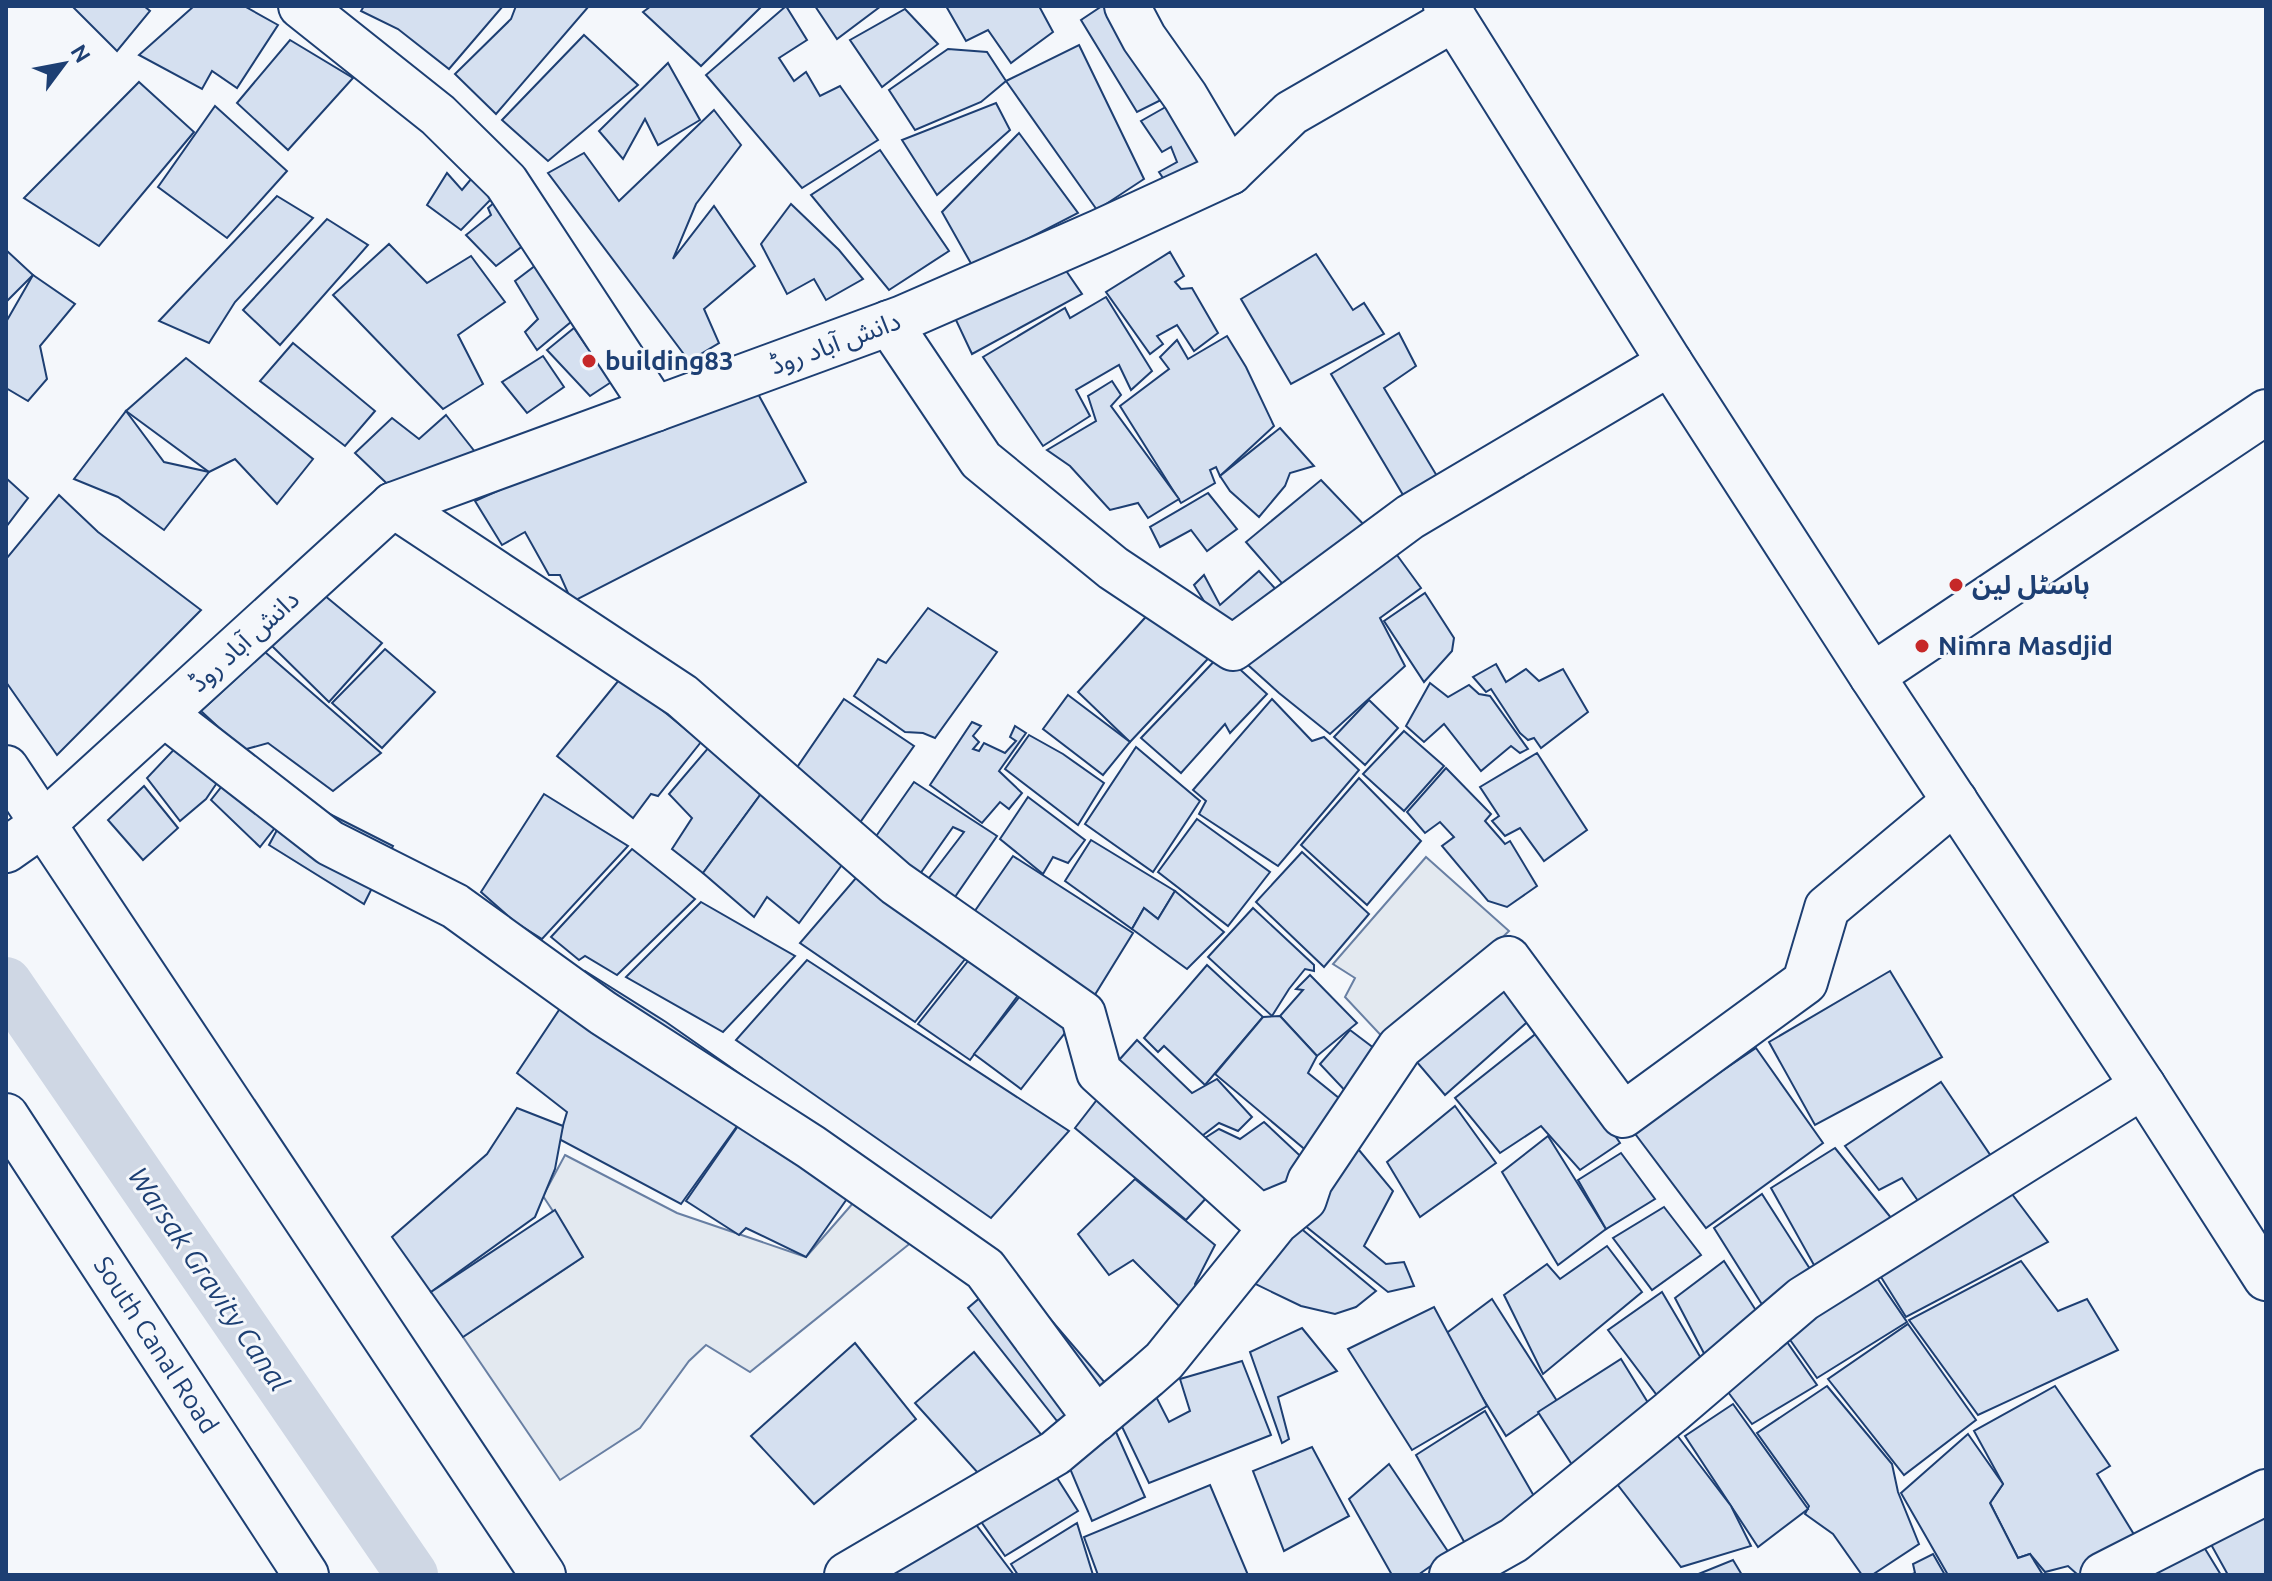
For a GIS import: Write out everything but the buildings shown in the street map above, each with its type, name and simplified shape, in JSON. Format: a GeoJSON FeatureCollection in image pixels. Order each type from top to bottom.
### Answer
{"type":"FeatureCollection","features":[{"type":"Feature","properties":{"kind":"street"},"geometry":{"type":"LineString","coordinates":[[301,6],[438,115],[506,182],[655,409]]}},
{"type":"Feature","properties":{"kind":"street"},"geometry":{"type":"LineString","coordinates":[[1127,6],[1144,38],[1185,96],[1230,172]]}},
{"type":"Feature","properties":{"kind":"street"},"geometry":{"type":"LineString","coordinates":[[1450,12],[1670,363],[2266,1278]]}},
{"type":"Feature","properties":{"kind":"street","name":"دانش آباد روڈ"},"geometry":{"type":"LineString","coordinates":[[6,850],[43,824],[393,505],[889,323],[1230,172],[1291,113],[1450,12]]}},
{"type":"Feature","properties":{"kind":"street"},"geometry":{"type":"LineString","coordinates":[[889,323],[981,460],[1113,568],[1233,648],[1410,517],[1670,363]]}},
{"type":"Feature","properties":{"kind":"street"},"geometry":{"type":"LineString","coordinates":[[1872,676],[2266,412]]}},
{"type":"Feature","properties":{"kind":"street"},"geometry":{"type":"LineString","coordinates":[[393,505],[682,696],[896,883],[1083,1014],[1099,1072],[1259,1217],[1304,1199]]}},
{"type":"Feature","properties":{"kind":"street"},"geometry":{"type":"LineString","coordinates":[[164,714],[330,843],[455,906],[603,1013],[811,1147],[985,1269],[1096,1419]]}},
{"type":"Feature","properties":{"kind":"street"},"geometry":{"type":"LineString","coordinates":[[6,768],[543,1575]]}},
{"type":"Feature","properties":{"kind":"street"},"geometry":{"type":"LineString","coordinates":[[847,1575],[1055,1453],[1164,1361],[1276,1222],[1304,1199],[1310,1181],[1400,1047],[1508,959],[1623,1115],[1805,982],[1827,908],[1955,801]]}},
{"type":"Feature","properties":{"kind":"street"},"geometry":{"type":"LineString","coordinates":[[1452,1575],[1514,1540],[1803,1299],[2143,1086]]}},
{"type":"Feature","properties":{"kind":"street","name":"South Canal Road"},"geometry":{"type":"LineString","coordinates":[[6,1116],[303,1574]]}},
{"type":"Feature","properties":{"kind":"street"},"geometry":{"type":"LineString","coordinates":[[2103,1575],[2266,1492]]}},
{"type":"Feature","properties":{"kind":"shaded area"},"geometry":{"type":"Polygon","coordinates":[[[1426,857],[1509,931],[1390,1045],[1345,997],[1355,978],[1333,964],[1426,857]]]}},
{"type":"Feature","properties":{"kind":"shaded area"},"geometry":{"type":"Polygon","coordinates":[[[565,1155],[677,1213],[806,1257],[874,1179],[928,1229],[750,1372],[706,1345],[689,1361],[640,1428],[560,1480],[463,1337],[583,1257],[543,1196],[565,1155]]]}},
{"type":"Feature","properties":{"kind":"waterway","name":"Warsak Gravity Canal"},"geometry":{"type":"LineString","coordinates":[[6,983],[412,1575]]}},
{"type":"Feature","properties":{"kind":"place","name":"building83"},"geometry":{"type":"Point","coordinates":[589,361]}},
{"type":"Feature","properties":{"kind":"place","name":"ہاسٹل لین"},"geometry":{"type":"Point","coordinates":[1956,585]}},
{"type":"Feature","properties":{"kind":"place","name":"Nimra Masdjid"},"geometry":{"type":"Point","coordinates":[1922,646]}}]}
